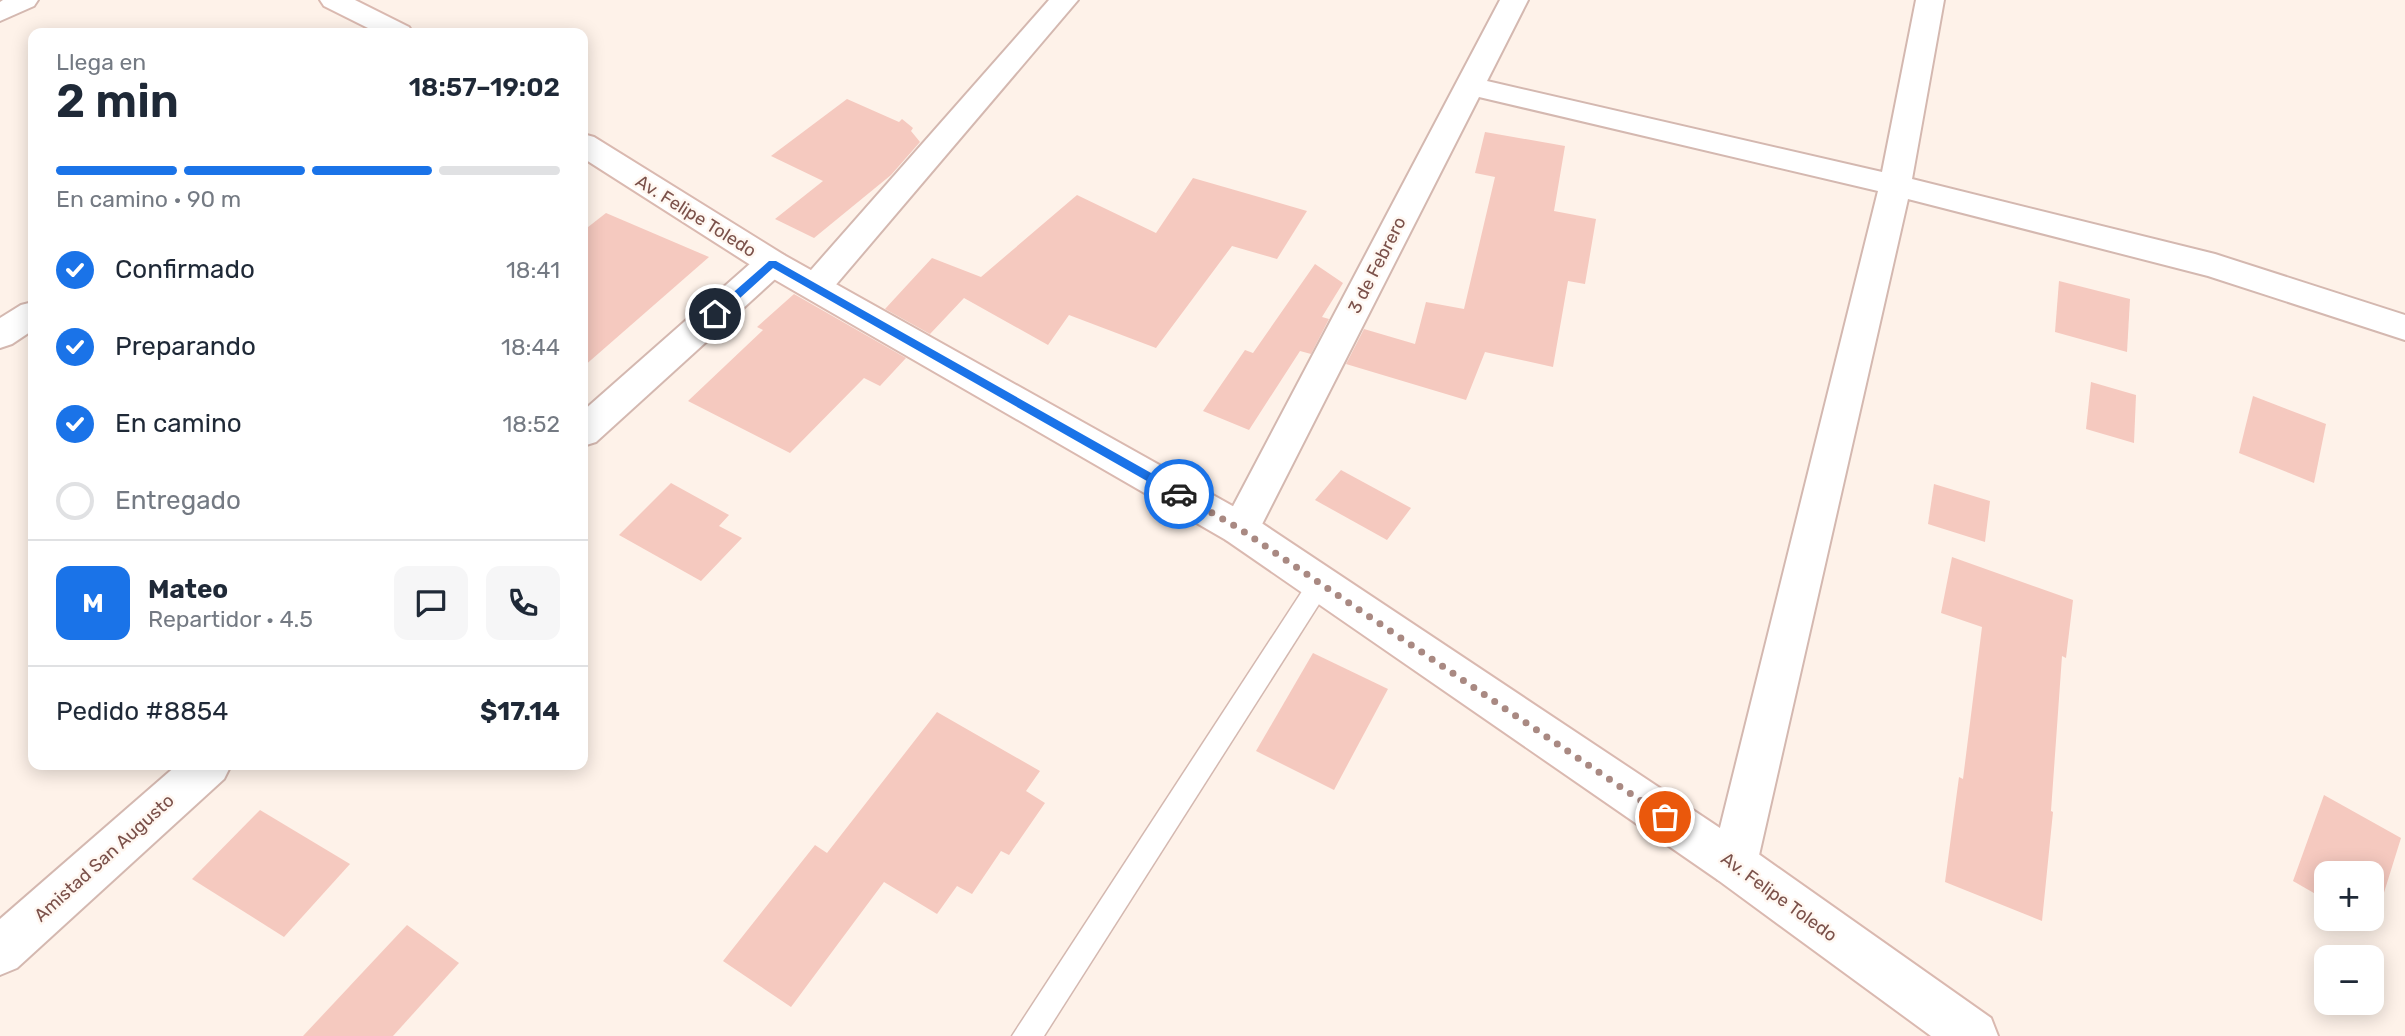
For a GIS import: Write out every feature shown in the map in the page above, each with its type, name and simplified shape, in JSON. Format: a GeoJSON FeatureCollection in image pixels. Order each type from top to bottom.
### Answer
{"type":"FeatureCollection","features":[{"type":"Feature","properties":{"kind":"street"},"geometry":{"type":"LineString","coordinates":[[0,13],[24,0]]}},
{"type":"Feature","properties":{"kind":"street"},"geometry":{"type":"LineString","coordinates":[[334,0],[389,28]]}},
{"type":"Feature","properties":{"kind":"street"},"geometry":{"type":"LineString","coordinates":[[816,286],[1064,0]]}},
{"type":"Feature","properties":{"kind":"street","name":"3 de Febrero"},"geometry":{"type":"LineString","coordinates":[[1240,529],[1514,0]]}},
{"type":"Feature","properties":{"kind":"street"},"geometry":{"type":"LineString","coordinates":[[1734,864],[1895,185],[1930,0]]}},
{"type":"Feature","properties":{"kind":"street"},"geometry":{"type":"LineString","coordinates":[[1470,86],[1895,185],[2215,266],[2405,328]]}},
{"type":"Feature","properties":{"kind":"street","name":"Av. Felipe Toledo"},"geometry":{"type":"LineString","coordinates":[[588,147],[772,263],[1240,529],[1734,864],[1973,1036]]}},
{"type":"Feature","properties":{"kind":"street"},"geometry":{"type":"LineString","coordinates":[[588,428],[772,263]]}},
{"type":"Feature","properties":{"kind":"street"},"geometry":{"type":"LineString","coordinates":[[0,335],[28,317]]}},
{"type":"Feature","properties":{"kind":"street","name":"Amistad San Augusto"},"geometry":{"type":"LineString","coordinates":[[0,951],[203,770]]}},
{"type":"Feature","properties":{"kind":"lane"},"geometry":{"type":"LineString","coordinates":[[1027,1036],[1320,583]]}},
{"type":"Feature","properties":{"kind":"building"},"geometry":{"type":"Polygon","coordinates":[[[847,99],[899,122],[902,119],[913,128],[911,131],[920,142],[891,175],[814,238],[775,219],[823,181],[771,156],[847,99]]]}},
{"type":"Feature","properties":{"kind":"building"},"geometry":{"type":"Polygon","coordinates":[[[1485,132],[1565,146],[1554,211],[1596,219],[1585,284],[1568,281],[1553,367],[1485,352],[1466,400],[1346,364],[1364,329],[1415,344],[1426,302],[1464,309],[1495,177],[1475,173],[1485,132]]]}},
{"type":"Feature","properties":{"kind":"building"},"geometry":{"type":"Polygon","coordinates":[[[1193,178],[1307,211],[1277,259],[1232,246],[1156,348],[1069,315],[1048,345],[964,298],[930,334],[885,309],[932,258],[981,277],[1077,195],[1156,233],[1193,178]]]}},
{"type":"Feature","properties":{"kind":"building"},"geometry":{"type":"Polygon","coordinates":[[[606,213],[709,257],[588,363],[588,227],[606,213]]]}},
{"type":"Feature","properties":{"kind":"building"},"geometry":{"type":"Polygon","coordinates":[[[1315,264],[1343,283],[1322,317],[1329,319],[1311,354],[1300,351],[1249,430],[1203,411],[1245,350],[1253,353],[1315,264]]]}},
{"type":"Feature","properties":{"kind":"building"},"geometry":{"type":"Polygon","coordinates":[[[2059,281],[2130,299],[2127,352],[2055,332],[2059,281]]]}},
{"type":"Feature","properties":{"kind":"building"},"geometry":{"type":"Polygon","coordinates":[[[794,294],[906,358],[880,386],[864,378],[790,453],[688,401],[763,330],[757,327],[794,294]]]}},
{"type":"Feature","properties":{"kind":"building"},"geometry":{"type":"Polygon","coordinates":[[[2091,382],[2136,395],[2134,443],[2086,429],[2091,382]]]}},
{"type":"Feature","properties":{"kind":"building"},"geometry":{"type":"Polygon","coordinates":[[[2253,396],[2326,424],[2314,483],[2239,453],[2253,396]]]}},
{"type":"Feature","properties":{"kind":"building"},"geometry":{"type":"Polygon","coordinates":[[[1341,470],[1411,508],[1387,540],[1315,500],[1341,470]]]}},
{"type":"Feature","properties":{"kind":"building"},"geometry":{"type":"Polygon","coordinates":[[[671,483],[729,515],[719,526],[742,538],[701,581],[619,535],[671,483]]]}},
{"type":"Feature","properties":{"kind":"building"},"geometry":{"type":"Polygon","coordinates":[[[1934,484],[1990,501],[1985,542],[1928,524],[1934,484]]]}},
{"type":"Feature","properties":{"kind":"building"},"geometry":{"type":"Polygon","coordinates":[[[1952,557],[2073,600],[2066,658],[2062,656],[2053,812],[2042,921],[1945,882],[1959,777],[1963,779],[1982,627],[1941,613],[1952,557]]]}},
{"type":"Feature","properties":{"kind":"building"},"geometry":{"type":"Polygon","coordinates":[[[1313,653],[1388,689],[1334,790],[1256,751],[1313,653]]]}},
{"type":"Feature","properties":{"kind":"building"},"geometry":{"type":"Polygon","coordinates":[[[937,712],[1040,771],[1026,791],[1045,803],[1009,855],[1001,851],[972,894],[957,886],[937,914],[884,882],[791,1007],[723,961],[815,845],[827,853],[937,712]]]}},
{"type":"Feature","properties":{"kind":"building"},"geometry":{"type":"Polygon","coordinates":[[[2324,795],[2401,838],[2384,893],[2384,861],[2314,861],[2314,893],[2293,881],[2324,795]]]}},
{"type":"Feature","properties":{"kind":"building"},"geometry":{"type":"Polygon","coordinates":[[[260,810],[350,864],[284,937],[192,879],[260,810]]]}},
{"type":"Feature","properties":{"kind":"building"},"geometry":{"type":"Polygon","coordinates":[[[407,925],[459,963],[393,1036],[303,1036],[407,925]]]}},
{"type":"Feature","properties":{"kind":"way so far"},"geometry":{"type":"LineString","coordinates":[[1179,494],[1240,529],[1665,817]]}},
{"type":"Feature","properties":{"kind":"route"},"geometry":{"type":"LineString","coordinates":[[715,314],[772,263],[1179,494]]}}]}
